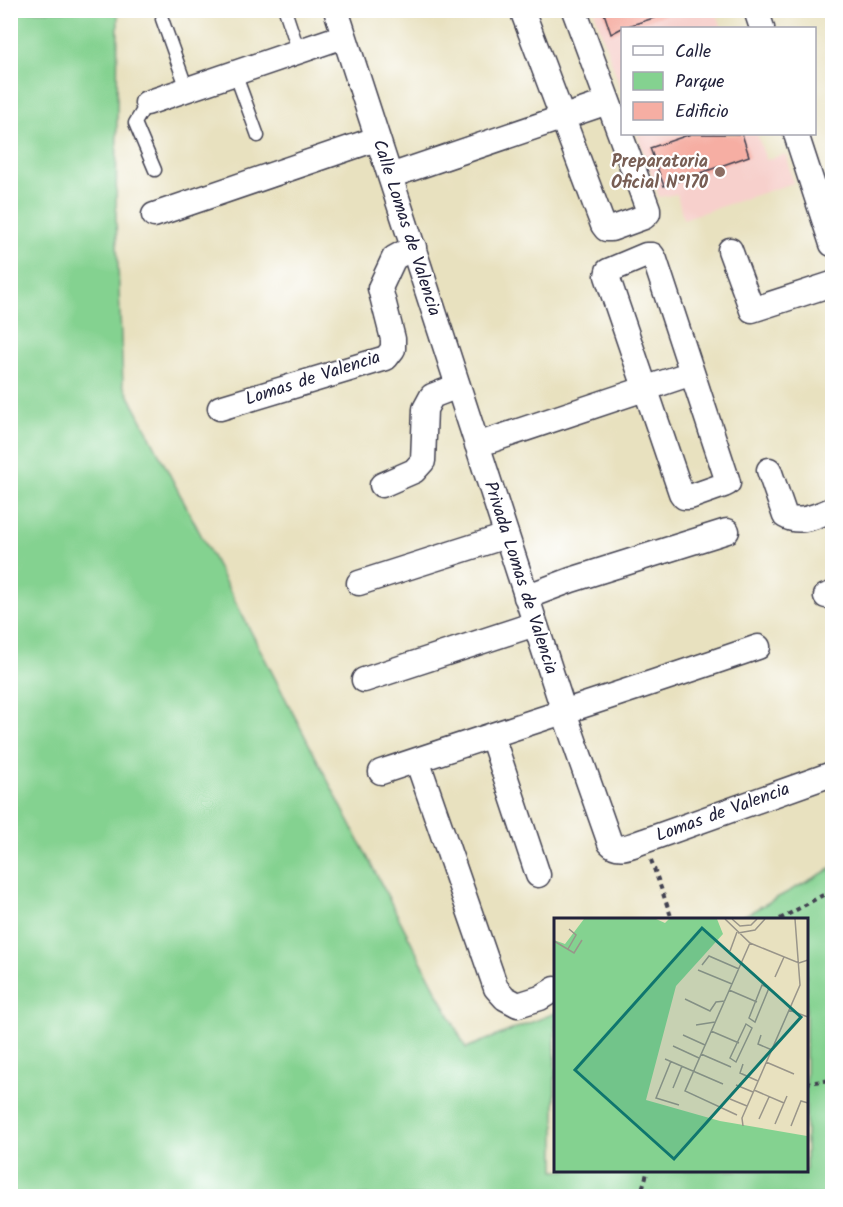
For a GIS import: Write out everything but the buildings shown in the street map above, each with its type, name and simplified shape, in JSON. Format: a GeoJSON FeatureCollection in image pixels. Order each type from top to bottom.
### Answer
{"type":"FeatureCollection","features":[{"type":"Feature","properties":{"kind":"street","name":"Calle Lomas de Valencia"},"geometry":{"type":"LineString","coordinates":[[336,10],[477,445]]}},
{"type":"Feature","properties":{"kind":"street"},"geometry":{"type":"LineString","coordinates":[[522,10],[603,225],[606,229],[611,229],[644,217],[648,209],[574,10]]}},
{"type":"Feature","properties":{"kind":"street"},"geometry":{"type":"LineString","coordinates":[[147,103],[344,36]]}},
{"type":"Feature","properties":{"kind":"street"},"geometry":{"type":"LineString","coordinates":[[390,176],[608,102]]}},
{"type":"Feature","properties":{"kind":"street"},"geometry":{"type":"LineString","coordinates":[[796,135],[832,244]]}},
{"type":"Feature","properties":{"kind":"street"},"geometry":{"type":"LineString","coordinates":[[154,215],[376,139]]}},
{"type":"Feature","properties":{"kind":"street","name":"Lomas de Valencia"},"geometry":{"type":"LineString","coordinates":[[220,408],[386,358],[393,349],[393,339],[380,288],[394,258],[414,247]]}},
{"type":"Feature","properties":{"kind":"street"},"geometry":{"type":"LineString","coordinates":[[730,250],[752,310],[832,284]]}},
{"type":"Feature","properties":{"kind":"street"},"geometry":{"type":"LineString","coordinates":[[646,255],[652,255],[728,483],[690,497],[681,493],[647,388],[607,276],[608,271],[614,267],[646,255]]}},
{"type":"Feature","properties":{"kind":"street"},"geometry":{"type":"LineString","coordinates":[[477,445],[692,373]]}},
{"type":"Feature","properties":{"kind":"street"},"geometry":{"type":"LineString","coordinates":[[382,485],[414,471],[423,461],[425,409],[428,402],[432,396],[458,386]]}},
{"type":"Feature","properties":{"kind":"street","name":"Privada Lomas de Valencia"},"geometry":{"type":"LineString","coordinates":[[477,445],[564,712],[610,843],[614,847]]}},
{"type":"Feature","properties":{"kind":"street"},"geometry":{"type":"LineString","coordinates":[[769,470],[785,516],[791,520],[802,520],[832,510]]}},
{"type":"Feature","properties":{"kind":"street"},"geometry":{"type":"LineString","coordinates":[[526,597],[571,580],[727,531]]}},
{"type":"Feature","properties":{"kind":"street"},"geometry":{"type":"LineString","coordinates":[[359,583],[506,536]]}},
{"type":"Feature","properties":{"kind":"street"},"geometry":{"type":"LineString","coordinates":[[364,680],[535,624]]}},
{"type":"Feature","properties":{"kind":"street"},"geometry":{"type":"LineString","coordinates":[[381,772],[609,699],[758,647]]}},
{"type":"Feature","properties":{"kind":"street"},"geometry":{"type":"LineString","coordinates":[[492,736],[538,875]]}},
{"type":"Feature","properties":{"kind":"street"},"geometry":{"type":"LineString","coordinates":[[417,760],[496,988],[504,998],[518,1005],[540,998],[554,990]]}},
{"type":"Feature","properties":{"kind":"street","name":"Lomas de Valencia"},"geometry":{"type":"LineString","coordinates":[[614,847],[644,841],[832,774]]}},
{"type":"Feature","properties":{"kind":"lane"},"geometry":{"type":"LineString","coordinates":[[285,10],[299,52]]}},
{"type":"Feature","properties":{"kind":"lane"},"geometry":{"type":"LineString","coordinates":[[162,20],[187,89]]}},
{"type":"Feature","properties":{"kind":"lane"},"geometry":{"type":"LineString","coordinates":[[235,73],[258,136]]}},
{"type":"Feature","properties":{"kind":"lane"},"geometry":{"type":"LineString","coordinates":[[147,103],[135,123],[154,170]]}},
{"type":"Feature","properties":{"kind":"path"},"geometry":{"type":"LineString","coordinates":[[644,841],[672,918]]}},
{"type":"Feature","properties":{"kind":"path"},"geometry":{"type":"LineString","coordinates":[[782,918],[832,890]]}},
{"type":"Feature","properties":{"kind":"path"},"geometry":{"type":"LineString","coordinates":[[807,1083],[832,1080]]}},
{"type":"Feature","properties":{"kind":"path"},"geometry":{"type":"LineString","coordinates":[[640,1197],[648,1171]]}},
{"type":"Feature","properties":{"kind":"shaded area"},"geometry":{"type":"Polygon","coordinates":[[[594,11],[716,11],[722,27],[621,27],[621,90],[594,11]]]}},
{"type":"Feature","properties":{"kind":"shaded area","name":"Preparatoria Oficial N°170"},"geometry":{"type":"Polygon","coordinates":[[[637,135],[757,135],[766,160],[786,154],[793,183],[683,219],[677,194],[659,197],[637,135]]]}},
{"type":"Feature","properties":{"kind":"green space"},"geometry":{"type":"Polygon","coordinates":[[[10,11],[118,11],[116,219],[123,384],[466,1048],[554,1013],[554,1171],[807,1171],[807,918],[740,918],[832,868],[832,1196],[11,1196],[10,11]]]}},
{"type":"Feature","properties":{"kind":"place","name":"Preparatoria Oficial N°170"},"geometry":{"type":"Point","coordinates":[720,172]}}]}
